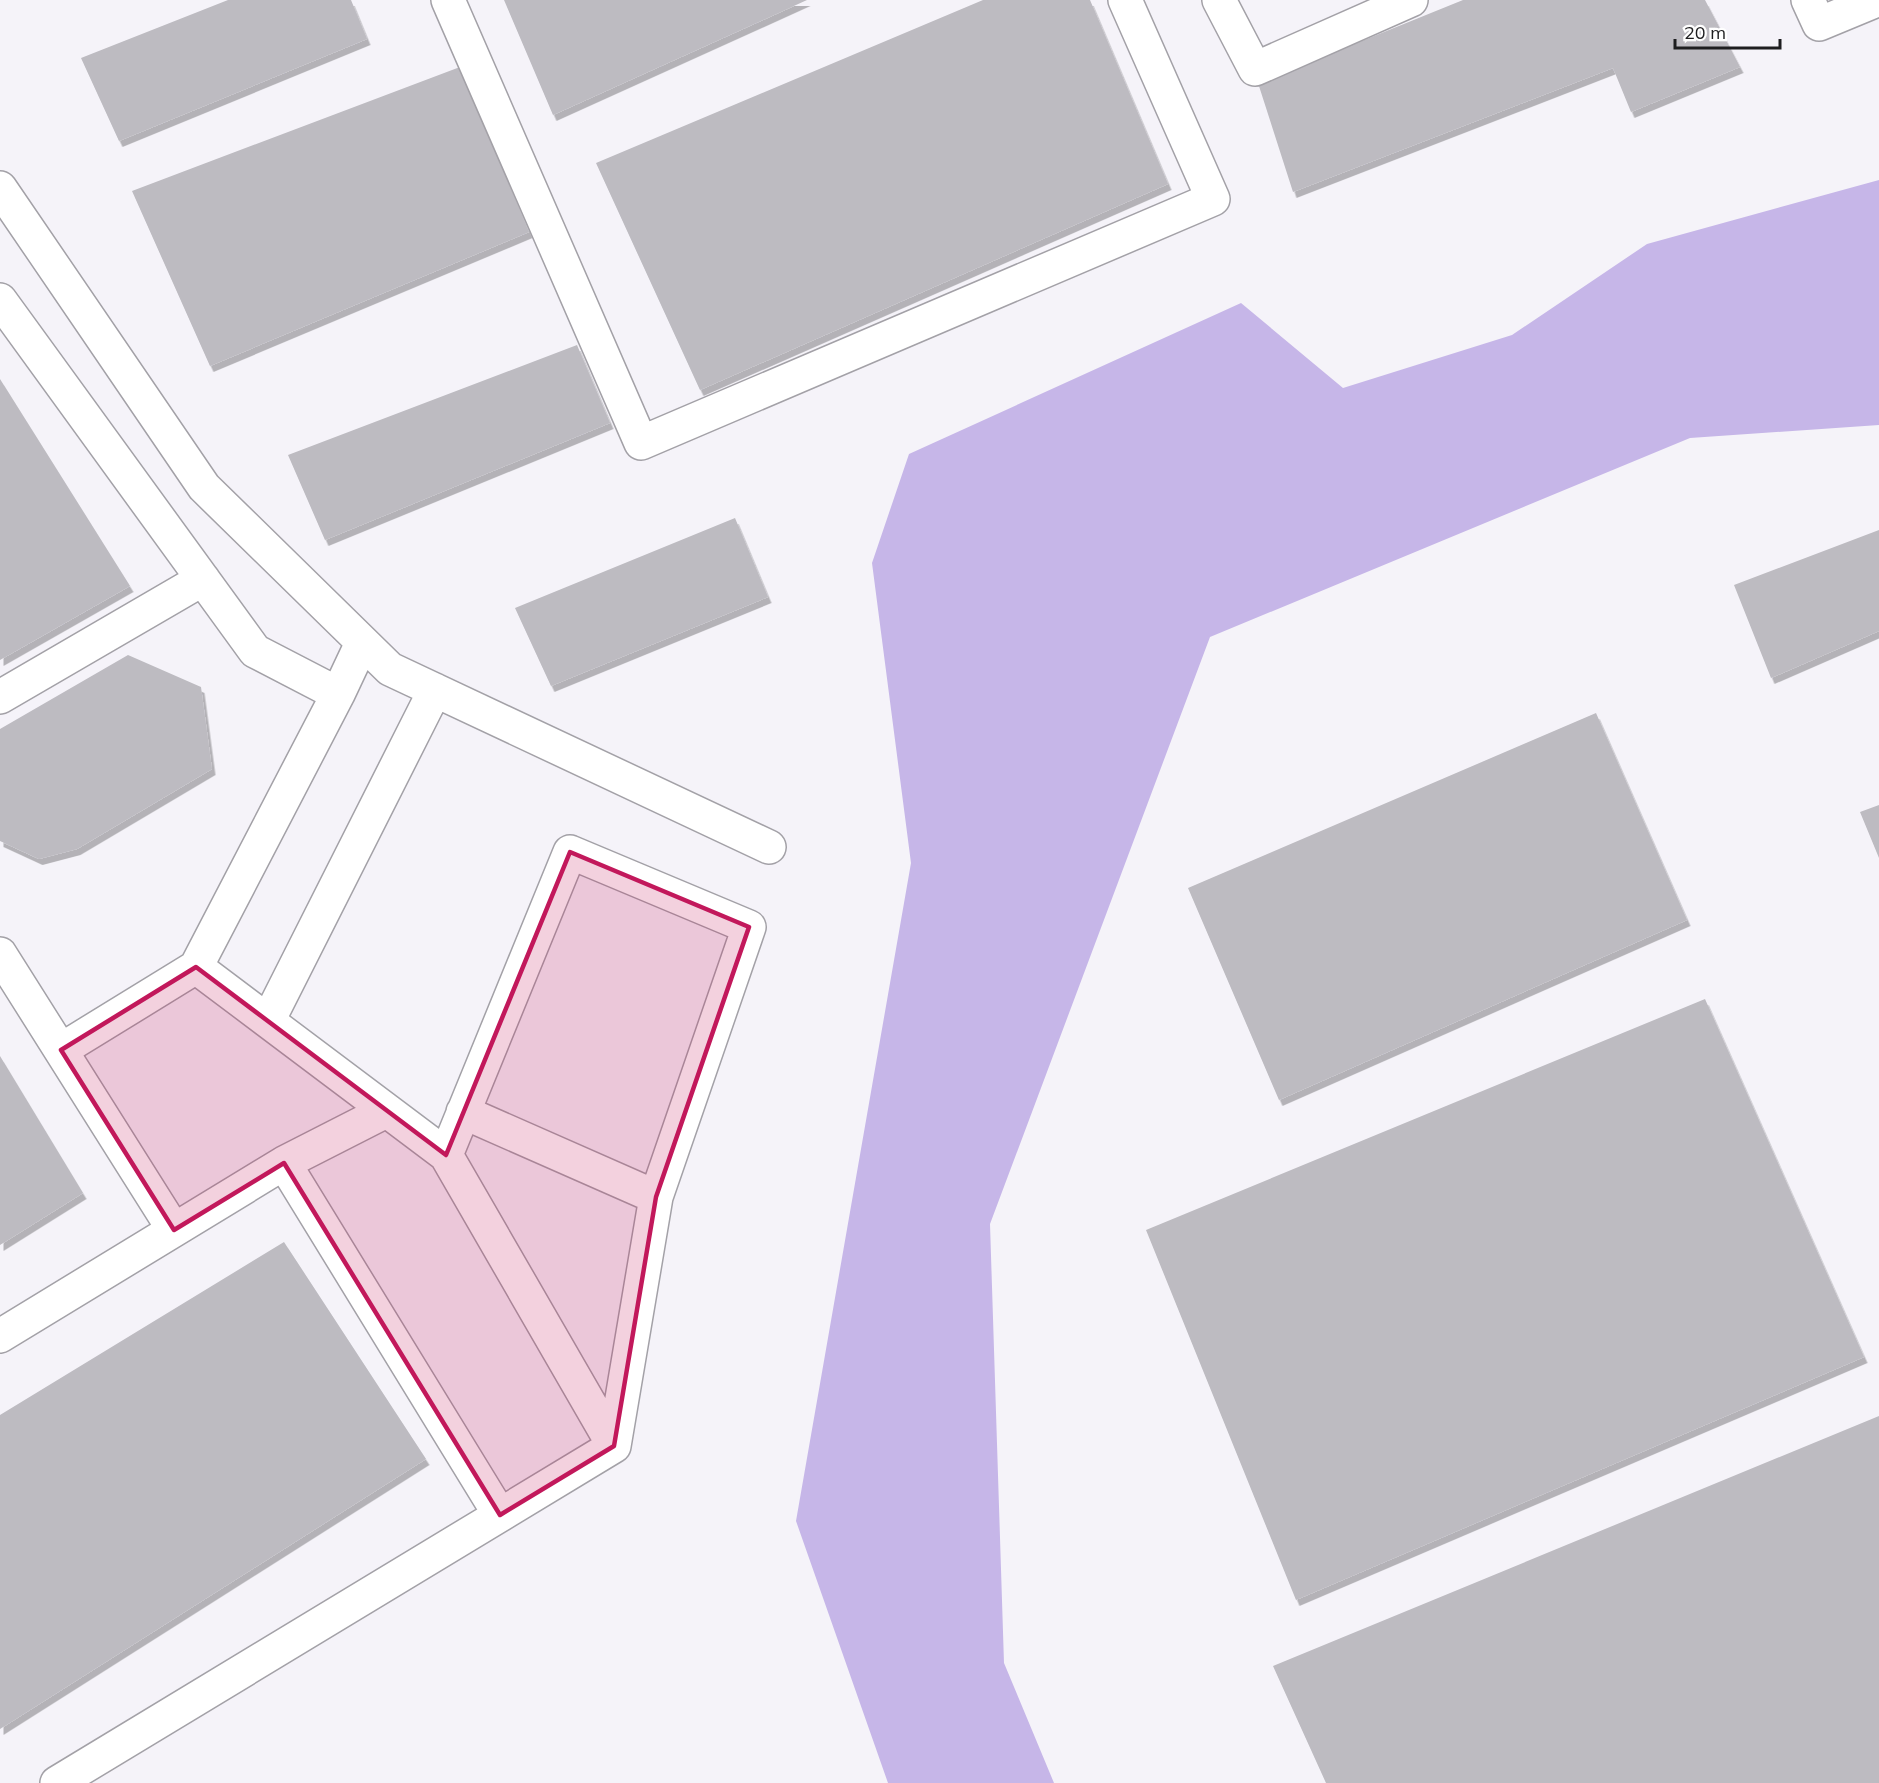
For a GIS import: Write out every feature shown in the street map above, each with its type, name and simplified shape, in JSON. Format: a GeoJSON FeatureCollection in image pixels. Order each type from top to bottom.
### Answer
{"type":"FeatureCollection","features":[{"type":"Feature","properties":{"kind":"street"},"geometry":{"type":"LineString","coordinates":[[448,0],[641,443],[1213,199],[1125,0]]}},
{"type":"Feature","properties":{"kind":"street"},"geometry":{"type":"LineString","coordinates":[[1219,0],[1255,69],[1411,0]]}},
{"type":"Feature","properties":{"kind":"street"},"geometry":{"type":"LineString","coordinates":[[1808,0],[1819,24],[1877,0]]}},
{"type":"Feature","properties":{"kind":"street"},"geometry":{"type":"LineString","coordinates":[[0,188],[204,487],[390,669],[769,847]]}},
{"type":"Feature","properties":{"kind":"street"},"geometry":{"type":"LineString","coordinates":[[0,300],[255,651],[338,694]]}},
{"type":"Feature","properties":{"kind":"street"},"geometry":{"type":"LineString","coordinates":[[0,697],[203,579]]}},
{"type":"Feature","properties":{"kind":"street"},"geometry":{"type":"LineString","coordinates":[[61,1050],[196,967],[363,643]]}},
{"type":"Feature","properties":{"kind":"street"},"geometry":{"type":"LineString","coordinates":[[268,1022],[435,690]]}},
{"type":"Feature","properties":{"kind":"street"},"geometry":{"type":"LineString","coordinates":[[57,1783],[614,1446],[656,1197],[750,927],[570,852],[446,1155]]}},
{"type":"Feature","properties":{"kind":"street"},"geometry":{"type":"LineString","coordinates":[[0,954],[174,1230]]}},
{"type":"Feature","properties":{"kind":"street"},"geometry":{"type":"LineString","coordinates":[[196,967],[446,1155],[614,1446]]}},
{"type":"Feature","properties":{"kind":"street"},"geometry":{"type":"LineString","coordinates":[[0,1336],[284,1163],[386,1111]]}},
{"type":"Feature","properties":{"kind":"street"},"geometry":{"type":"LineString","coordinates":[[463,1112],[656,1197]]}},
{"type":"Feature","properties":{"kind":"street"},"geometry":{"type":"LineString","coordinates":[[284,1163],[500,1515]]}},
{"type":"Feature","properties":{"kind":"highlighted area"},"geometry":{"type":"Polygon","coordinates":[[[570,852],[749,927],[656,1197],[614,1446],[500,1515],[284,1163],[174,1230],[61,1050],[196,967],[446,1155],[570,852]]]}},
{"type":"Feature","properties":{"kind":"shaded area"},"geometry":{"type":"Polygon","coordinates":[[[1879,180],[1879,425],[1690,438],[1210,637],[990,1224],[1004,1663],[1054,1783],[888,1783],[796,1521],[911,863],[872,563],[909,454],[1241,303],[1343,388],[1512,335],[1647,244],[1879,180]]]}},
{"type":"Feature","properties":{"kind":"building"},"geometry":{"type":"Polygon","coordinates":[[[228,0],[351,0],[367,39],[119,141],[81,58],[228,0]]]}},
{"type":"Feature","properties":{"kind":"building"},"geometry":{"type":"Polygon","coordinates":[[[504,0],[807,0],[553,115],[504,0]]]}},
{"type":"Feature","properties":{"kind":"building"},"geometry":{"type":"Polygon","coordinates":[[[983,0],[1090,0],[1168,184],[700,390],[596,163],[983,0]]]}},
{"type":"Feature","properties":{"kind":"building"},"geometry":{"type":"Polygon","coordinates":[[[1463,0],[1705,0],[1740,67],[1631,112],[1613,68],[1293,192],[1258,83],[1463,0]]]}},
{"type":"Feature","properties":{"kind":"building"},"geometry":{"type":"Polygon","coordinates":[[[460,67],[529,232],[210,366],[132,191],[460,67]]]}},
{"type":"Feature","properties":{"kind":"building"},"geometry":{"type":"Polygon","coordinates":[[[577,345],[610,423],[325,540],[288,455],[577,345]]]}},
{"type":"Feature","properties":{"kind":"building"},"geometry":{"type":"Polygon","coordinates":[[[0,379],[130,586],[0,660],[0,379]]]}},
{"type":"Feature","properties":{"kind":"building"},"geometry":{"type":"Polygon","coordinates":[[[735,518],[768,597],[551,686],[515,608],[735,518]]]}},
{"type":"Feature","properties":{"kind":"building"},"geometry":{"type":"Polygon","coordinates":[[[1879,530],[1879,631],[1771,678],[1734,585],[1879,530]]]}},
{"type":"Feature","properties":{"kind":"building"},"geometry":{"type":"Polygon","coordinates":[[[128,655],[201,687],[212,769],[77,849],[39,859],[0,841],[0,729],[128,655]]]}},
{"type":"Feature","properties":{"kind":"building"},"geometry":{"type":"Polygon","coordinates":[[[1596,713],[1687,920],[1279,1100],[1188,888],[1596,713]]]}},
{"type":"Feature","properties":{"kind":"building"},"geometry":{"type":"Polygon","coordinates":[[[1879,805],[1879,858],[1860,812],[1879,805]]]}},
{"type":"Feature","properties":{"kind":"building"},"geometry":{"type":"Polygon","coordinates":[[[1705,999],[1864,1357],[1296,1600],[1146,1230],[1705,999]]]}},
{"type":"Feature","properties":{"kind":"building"},"geometry":{"type":"Polygon","coordinates":[[[0,1056],[83,1193],[0,1245],[0,1056]]]}},
{"type":"Feature","properties":{"kind":"building"},"geometry":{"type":"Polygon","coordinates":[[[284,1242],[426,1459],[0,1729],[0,1415],[284,1242]]]}},
{"type":"Feature","properties":{"kind":"building"},"geometry":{"type":"Polygon","coordinates":[[[1879,1416],[1879,1783],[1326,1783],[1273,1666],[1879,1416]]]}}]}
